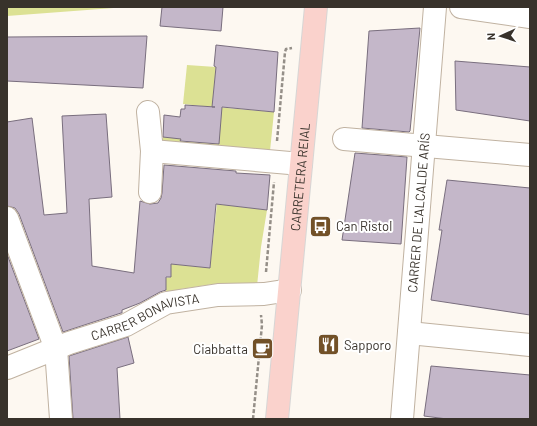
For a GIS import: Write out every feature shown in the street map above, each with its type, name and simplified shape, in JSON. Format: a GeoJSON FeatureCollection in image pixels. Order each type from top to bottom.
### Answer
{"type":"FeatureCollection","features":[{"type":"Feature","properties":{"kind":"main road","name":"CARRETERA REIAL"},"geometry":{"type":"LineString","coordinates":[[277,419],[316,7]]}},
{"type":"Feature","properties":{"kind":"street","name":"CARRER DE L'ALCALDE ARÍS"},"geometry":{"type":"LineString","coordinates":[[402,419],[435,7]]}},
{"type":"Feature","properties":{"kind":"street"},"geometry":{"type":"LineString","coordinates":[[461,7],[530,17]]}},
{"type":"Feature","properties":{"kind":"street"},"geometry":{"type":"LineString","coordinates":[[148,112],[152,151],[150,192]]}},
{"type":"Feature","properties":{"kind":"street"},"geometry":{"type":"LineString","coordinates":[[344,139],[530,155]]}},
{"type":"Feature","properties":{"kind":"street"},"geometry":{"type":"LineString","coordinates":[[152,151],[302,164]]}},
{"type":"Feature","properties":{"kind":"street"},"geometry":{"type":"LineString","coordinates":[[7,218],[56,349],[61,419]]}},
{"type":"Feature","properties":{"kind":"street","name":"CARRER BONAVISTA"},"geometry":{"type":"LineString","coordinates":[[7,368],[56,349],[126,325],[166,303],[218,295],[264,294],[290,290]]}},
{"type":"Feature","properties":{"kind":"street"},"geometry":{"type":"LineString","coordinates":[[409,333],[530,345]]}},
{"type":"Feature","properties":{"kind":"path"},"geometry":{"type":"LineString","coordinates":[[253,419],[285,52]]}},
{"type":"Feature","properties":{"kind":"green space"},"geometry":{"type":"Polygon","coordinates":[[[7,7],[127,7],[7,16],[7,7]]]}},
{"type":"Feature","properties":{"kind":"green space"},"geometry":{"type":"Polygon","coordinates":[[[187,65],[216,67],[212,107],[183,104],[187,65]]]}},
{"type":"Feature","properties":{"kind":"green space"},"geometry":{"type":"Polygon","coordinates":[[[215,107],[274,112],[270,151],[162,141],[163,137],[215,107]]]}},
{"type":"Feature","properties":{"kind":"green space"},"geometry":{"type":"Polygon","coordinates":[[[217,204],[267,210],[257,286],[214,284],[166,293],[166,278],[171,277],[171,264],[210,268],[217,204]]]}},
{"type":"Feature","properties":{"kind":"building"},"geometry":{"type":"Polygon","coordinates":[[[162,7],[223,7],[221,31],[160,26],[162,7]]]}},
{"type":"Feature","properties":{"kind":"building"},"geometry":{"type":"Polygon","coordinates":[[[420,28],[410,131],[362,128],[369,31],[420,28]]]}},
{"type":"Feature","properties":{"kind":"building"},"geometry":{"type":"Polygon","coordinates":[[[147,36],[143,88],[7,81],[7,37],[147,36]]]}},
{"type":"Feature","properties":{"kind":"building"},"geometry":{"type":"Polygon","coordinates":[[[216,45],[278,52],[274,112],[222,107],[219,144],[180,141],[181,139],[163,137],[164,115],[180,117],[181,109],[185,109],[185,105],[212,107],[216,67],[214,66],[216,45]]]}},
{"type":"Feature","properties":{"kind":"building"},"geometry":{"type":"Polygon","coordinates":[[[455,61],[530,67],[530,121],[456,110],[455,61]]]}},
{"type":"Feature","properties":{"kind":"building"},"geometry":{"type":"Polygon","coordinates":[[[106,114],[112,197],[89,199],[92,266],[134,273],[140,201],[150,204],[158,203],[162,193],[164,165],[236,171],[236,173],[270,175],[267,210],[216,204],[210,268],[171,264],[171,277],[166,277],[166,290],[122,310],[122,313],[63,332],[19,214],[15,208],[7,206],[7,122],[32,118],[44,215],[67,213],[62,116],[106,114]]]}},
{"type":"Feature","properties":{"kind":"building"},"geometry":{"type":"Polygon","coordinates":[[[355,153],[407,157],[401,244],[342,240],[355,153]]]}},
{"type":"Feature","properties":{"kind":"building"},"geometry":{"type":"Polygon","coordinates":[[[447,180],[530,188],[530,315],[431,300],[442,230],[439,230],[447,180]]]}},
{"type":"Feature","properties":{"kind":"building"},"geometry":{"type":"Polygon","coordinates":[[[7,254],[39,339],[7,351],[7,254]]]}},
{"type":"Feature","properties":{"kind":"building"},"geometry":{"type":"Polygon","coordinates":[[[128,337],[134,363],[117,368],[120,419],[73,419],[69,356],[128,337]]]}},
{"type":"Feature","properties":{"kind":"building"},"geometry":{"type":"Polygon","coordinates":[[[431,366],[530,375],[530,419],[447,419],[424,416],[431,366]]]}},
{"type":"Feature","properties":{"kind":"place","name":"Can Ristol"},"geometry":{"type":"Point","coordinates":[321,226]}},
{"type":"Feature","properties":{"kind":"place","name":"Sapporo"},"geometry":{"type":"Point","coordinates":[328,345]}},
{"type":"Feature","properties":{"kind":"place","name":"Ciabbatta"},"geometry":{"type":"Point","coordinates":[263,349]}}]}
